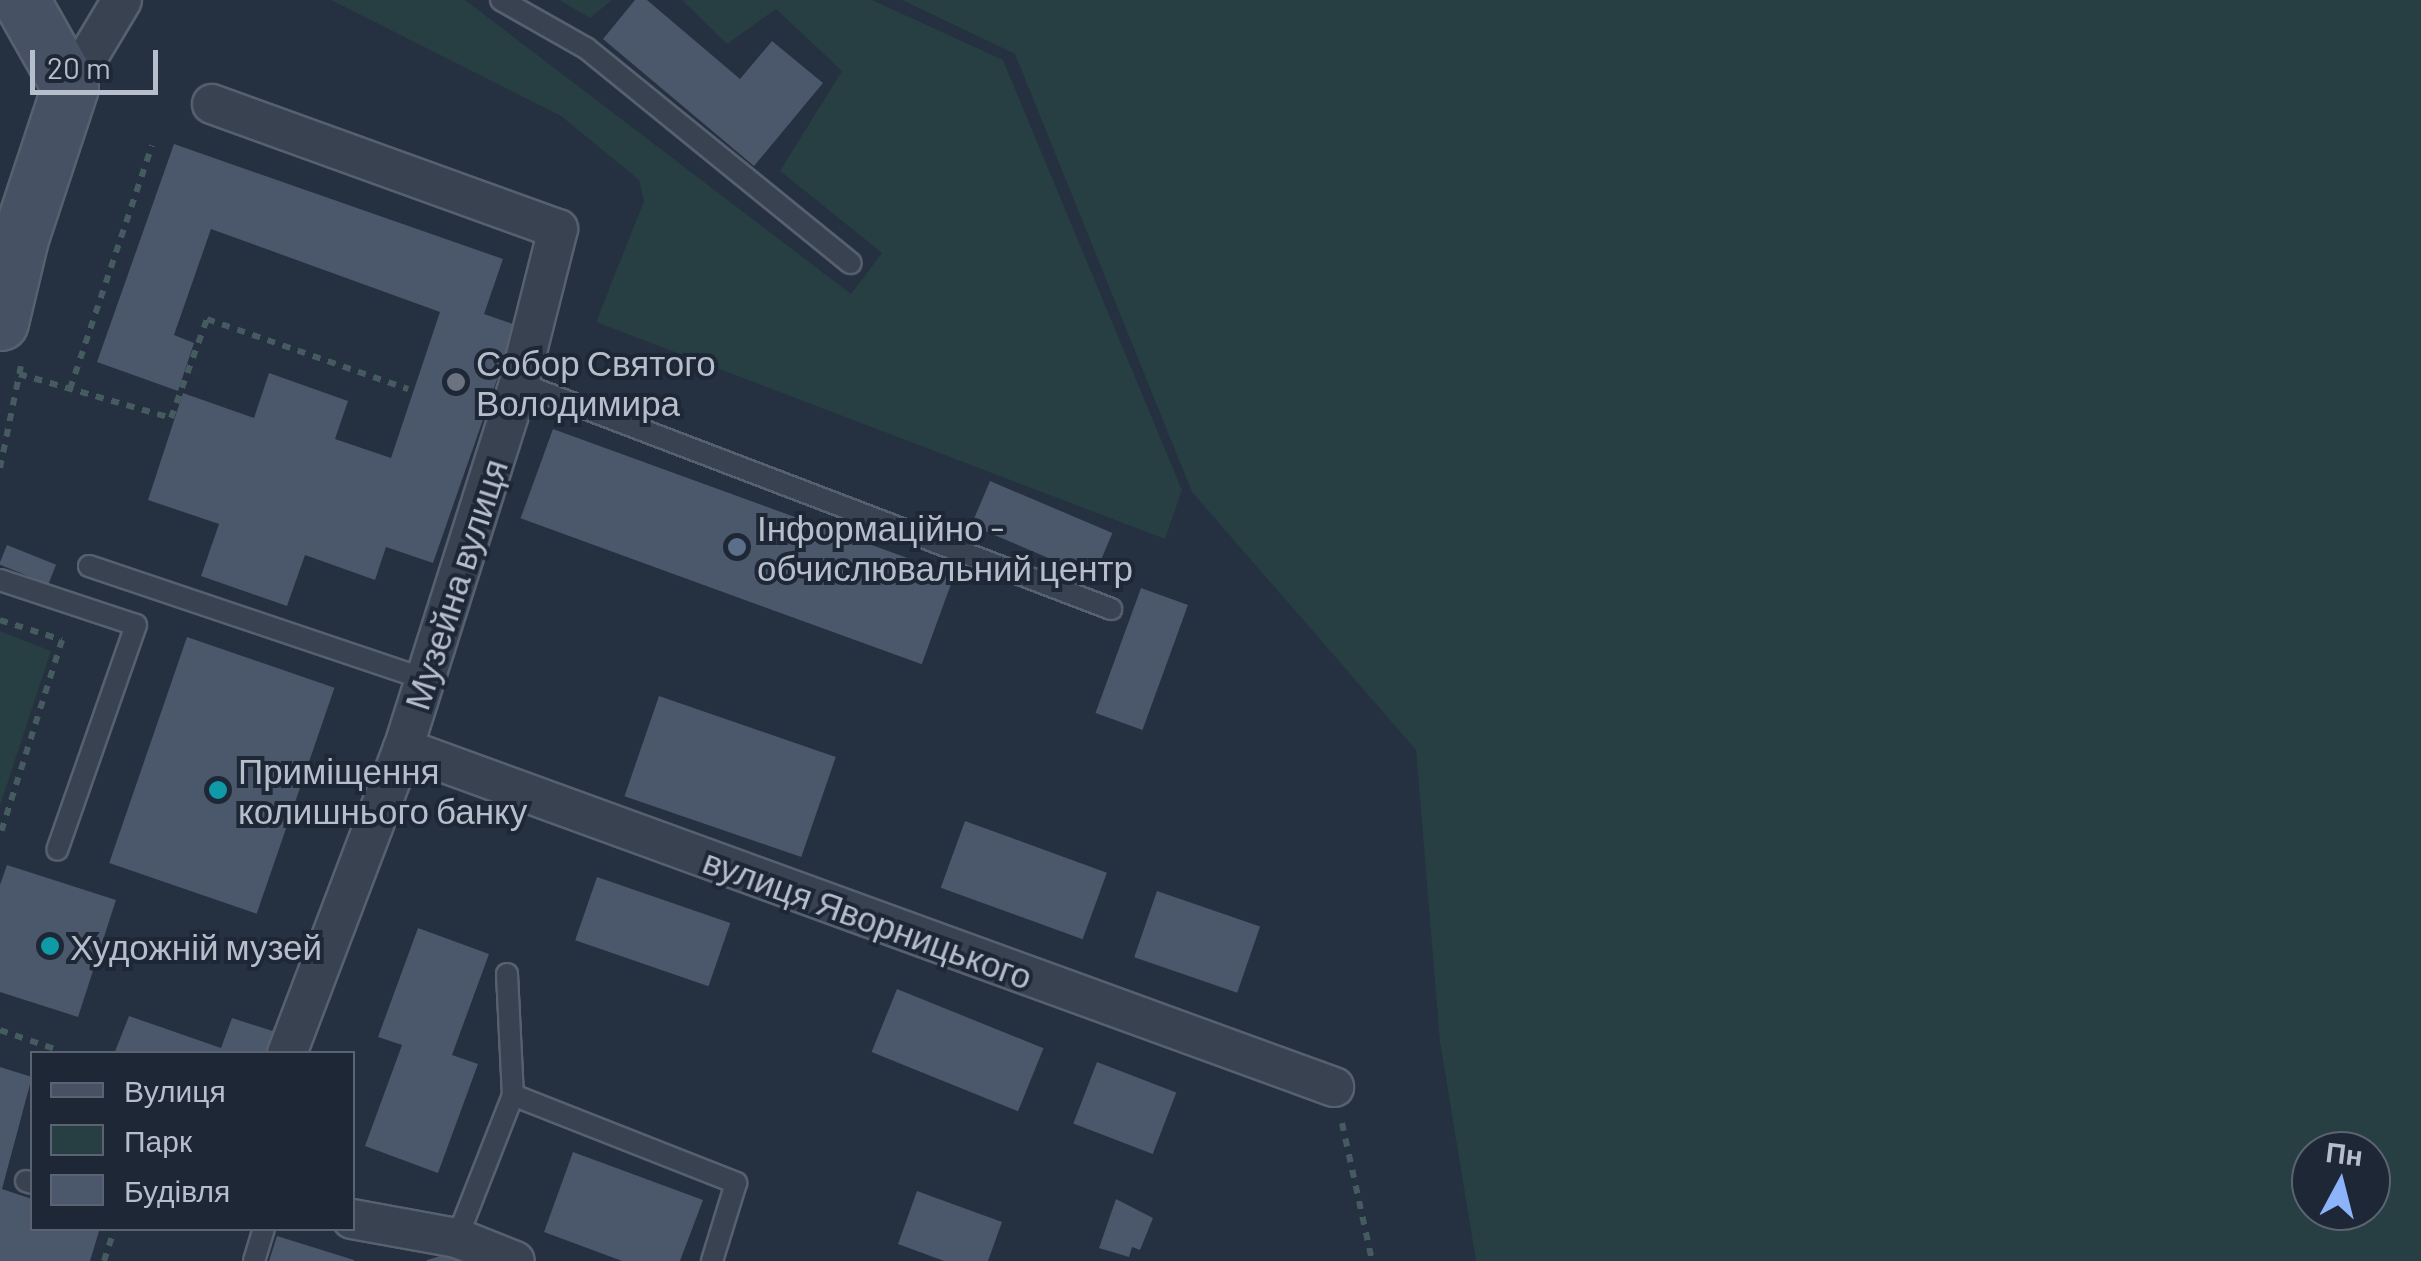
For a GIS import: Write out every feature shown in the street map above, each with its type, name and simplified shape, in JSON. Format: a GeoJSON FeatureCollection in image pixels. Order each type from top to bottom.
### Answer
{"type":"FeatureCollection","features":[{"type":"Feature","properties":{"kind":"main road"},"geometry":{"type":"LineString","coordinates":[[0,322],[10,241],[70,87],[21,0]]}},
{"type":"Feature","properties":{"kind":"street"},"geometry":{"type":"LineString","coordinates":[[70,87],[122,0]]}},
{"type":"Feature","properties":{"kind":"street","name":"Музейна вулиця"},"geometry":{"type":"LineString","coordinates":[[212,104],[558,229],[519,383],[403,748],[289,1051]]}},
{"type":"Feature","properties":{"kind":"street","name":"вулиця Яворницького"},"geometry":{"type":"LineString","coordinates":[[403,748],[1334,1087]]}},
{"type":"Feature","properties":{"kind":"street"},"geometry":{"type":"LineString","coordinates":[[355,1220],[457,1238],[515,1261]]}},
{"type":"Feature","properties":{"kind":"lane"},"geometry":{"type":"LineString","coordinates":[[501,0],[586,48],[850,263]]}},
{"type":"Feature","properties":{"kind":"lane"},"geometry":{"type":"LineString","coordinates":[[519,383],[1110,609]]}},
{"type":"Feature","properties":{"kind":"lane"},"geometry":{"type":"LineString","coordinates":[[89,566],[424,679]]}},
{"type":"Feature","properties":{"kind":"lane"},"geometry":{"type":"LineString","coordinates":[[0,580],[136,626],[57,850]]}},
{"type":"Feature","properties":{"kind":"lane"},"geometry":{"type":"LineString","coordinates":[[457,1238],[514,1095],[508,974]]}},
{"type":"Feature","properties":{"kind":"lane"},"geometry":{"type":"LineString","coordinates":[[514,1095],[736,1183],[712,1261]]}},
{"type":"Feature","properties":{"kind":"lane"},"geometry":{"type":"LineString","coordinates":[[254,1261],[263,1231]]}},
{"type":"Feature","properties":{"kind":"path"},"geometry":{"type":"LineString","coordinates":[[70,389],[152,145]]}},
{"type":"Feature","properties":{"kind":"path"},"geometry":{"type":"LineString","coordinates":[[19,374],[171,418],[207,319],[408,389]]}},
{"type":"Feature","properties":{"kind":"path"},"geometry":{"type":"LineString","coordinates":[[0,620],[62,640],[0,835]]}},
{"type":"Feature","properties":{"kind":"path"},"geometry":{"type":"LineString","coordinates":[[0,1030],[55,1048]]}},
{"type":"Feature","properties":{"kind":"path"},"geometry":{"type":"LineString","coordinates":[[1334,1087],[1372,1261]]}},
{"type":"Feature","properties":{"kind":"path"},"geometry":{"type":"LineString","coordinates":[[104,1261],[114,1231]]}},
{"type":"Feature","properties":{"kind":"green space"},"geometry":{"type":"Polygon","coordinates":[[[331,0],[465,0],[851,294],[882,253],[780,171],[842,71],[776,9],[727,44],[682,0],[872,0],[1003,60],[1182,490],[1165,539],[596,322],[644,201],[639,180],[561,116],[331,0]]]}},
{"type":"Feature","properties":{"kind":"green space"},"geometry":{"type":"Polygon","coordinates":[[[559,0],[612,0],[590,18],[559,0]]]}},
{"type":"Feature","properties":{"kind":"green space"},"geometry":{"type":"Polygon","coordinates":[[[902,0],[2421,0],[2421,1261],[1476,1261],[1440,1042],[1416,750],[1192,492],[1015,54],[902,0]]]}},
{"type":"Feature","properties":{"kind":"green space"},"geometry":{"type":"Polygon","coordinates":[[[0,631],[51,651],[0,806],[0,631]]]}},
{"type":"Feature","properties":{"kind":"building"},"geometry":{"type":"Polygon","coordinates":[[[635,0],[647,0],[740,79],[772,41],[823,83],[754,166],[603,39],[635,0]]]}},
{"type":"Feature","properties":{"kind":"building","name":"Собор Святого Володимира"},"geometry":{"type":"Polygon","coordinates":[[[174,144],[503,259],[484,314],[516,325],[433,563],[386,547],[375,580],[305,555],[287,606],[201,576],[219,524],[148,500],[183,393],[254,418],[269,373],[348,401],[335,439],[391,458],[440,312],[211,229],[174,335],[194,343],[178,391],[97,362],[174,144]]]}},
{"type":"Feature","properties":{"kind":"building","name":"Інформаційно - обчислювальний центр"},"geometry":{"type":"Polygon","coordinates":[[[553,429],[954,575],[922,664],[521,518],[553,429]]]}},
{"type":"Feature","properties":{"kind":"building"},"geometry":{"type":"Polygon","coordinates":[[[990,481],[1112,533],[1094,577],[971,525],[990,481]]]}},
{"type":"Feature","properties":{"kind":"building"},"geometry":{"type":"Polygon","coordinates":[[[7,545],[56,565],[48,584],[0,565],[7,545]]]}},
{"type":"Feature","properties":{"kind":"building"},"geometry":{"type":"Polygon","coordinates":[[[1141,588],[1188,605],[1142,730],[1096,713],[1141,588]]]}},
{"type":"Feature","properties":{"kind":"building","name":"Приміщення колишнього банку"},"geometry":{"type":"Polygon","coordinates":[[[187,637],[335,688],[257,914],[109,863],[187,637]]]}},
{"type":"Feature","properties":{"kind":"building"},"geometry":{"type":"Polygon","coordinates":[[[659,696],[836,757],[801,857],[624,796],[659,696]]]}},
{"type":"Feature","properties":{"kind":"building"},"geometry":{"type":"Polygon","coordinates":[[[965,821],[1107,873],[1083,939],[941,888],[965,821]]]}},
{"type":"Feature","properties":{"kind":"building","name":"Художній музей"},"geometry":{"type":"Polygon","coordinates":[[[7,865],[116,900],[78,1017],[0,992],[0,885],[7,865]]]}},
{"type":"Feature","properties":{"kind":"building"},"geometry":{"type":"Polygon","coordinates":[[[597,877],[730,923],[709,986],[575,940],[597,877]]]}},
{"type":"Feature","properties":{"kind":"building"},"geometry":{"type":"Polygon","coordinates":[[[1157,891],[1260,926],[1237,993],[1134,957],[1157,891]]]}},
{"type":"Feature","properties":{"kind":"building"},"geometry":{"type":"Polygon","coordinates":[[[418,928],[489,954],[452,1055],[478,1064],[438,1173],[365,1146],[402,1045],[378,1037],[418,928]]]}},
{"type":"Feature","properties":{"kind":"building"},"geometry":{"type":"Polygon","coordinates":[[[897,989],[1043,1048],[1018,1111],[872,1052],[897,989]]]}},
{"type":"Feature","properties":{"kind":"building"},"geometry":{"type":"Polygon","coordinates":[[[129,1016],[221,1048],[232,1018],[276,1032],[269,1051],[115,1051],[129,1016]]]}},
{"type":"Feature","properties":{"kind":"building"},"geometry":{"type":"Polygon","coordinates":[[[1097,1062],[1176,1092],[1153,1154],[1073,1124],[1097,1062]]]}},
{"type":"Feature","properties":{"kind":"building"},"geometry":{"type":"Polygon","coordinates":[[[0,1067],[30,1076],[2,1189],[30,1198],[30,1231],[99,1231],[90,1261],[0,1261],[0,1067]]]}},
{"type":"Feature","properties":{"kind":"building"},"geometry":{"type":"Polygon","coordinates":[[[573,1152],[703,1200],[680,1261],[622,1261],[544,1232],[573,1152]]]}},
{"type":"Feature","properties":{"kind":"building"},"geometry":{"type":"Polygon","coordinates":[[[917,1191],[1002,1222],[988,1261],[944,1261],[898,1244],[917,1191]]]}},
{"type":"Feature","properties":{"kind":"building"},"geometry":{"type":"Polygon","coordinates":[[[1116,1199],[1153,1218],[1140,1250],[1132,1247],[1129,1257],[1099,1248],[1116,1199]]]}},
{"type":"Feature","properties":{"kind":"building"},"geometry":{"type":"Polygon","coordinates":[[[277,1236],[354,1260],[354,1261],[269,1261],[277,1236]]]}},
{"type":"Feature","properties":{"kind":"building"},"geometry":{"type":"Polygon","coordinates":[[[464,1249],[496,1261],[427,1261],[427,1260],[464,1249]]]}},
{"type":"Feature","properties":{"kind":"place","name":"Собор Святого Володимира"},"geometry":{"type":"Point","coordinates":[456,382]}},
{"type":"Feature","properties":{"kind":"place","name":"Інформаційно - обчислювальний центр"},"geometry":{"type":"Point","coordinates":[737,547]}},
{"type":"Feature","properties":{"kind":"place","name":"Приміщення колишнього банку"},"geometry":{"type":"Point","coordinates":[218,790]}},
{"type":"Feature","properties":{"kind":"place","name":"Художній музей"},"geometry":{"type":"Point","coordinates":[50,946]}}]}
